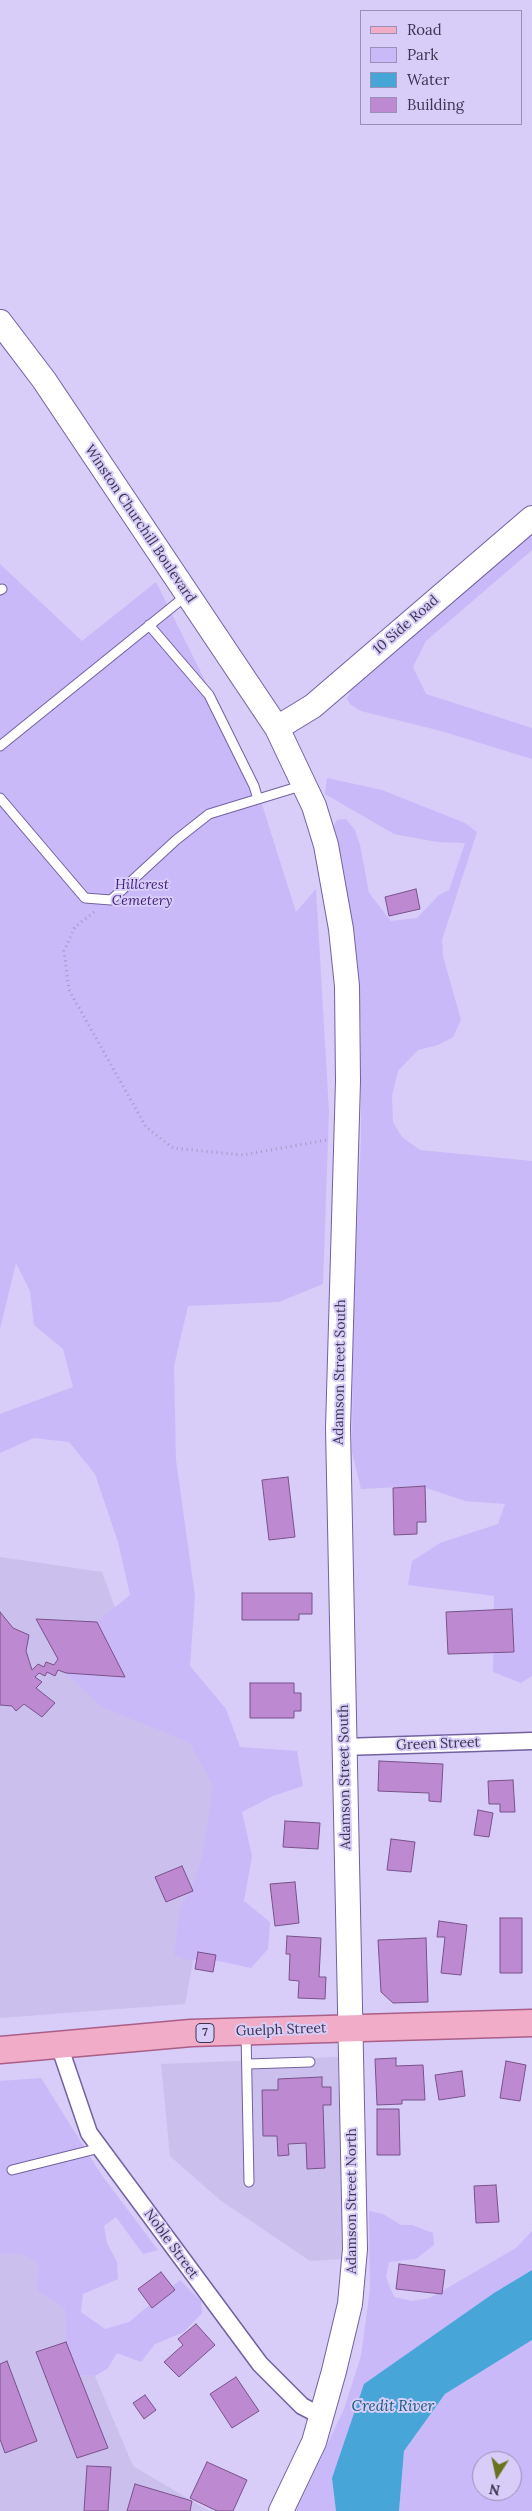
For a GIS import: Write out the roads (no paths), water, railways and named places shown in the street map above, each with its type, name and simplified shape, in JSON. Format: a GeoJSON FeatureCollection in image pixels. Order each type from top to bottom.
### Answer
{"type":"FeatureCollection","features":[{"type":"Feature","properties":{"kind":"main road","name":"Winston Churchill Boulevard"},"geometry":{"type":"LineString","coordinates":[[0,322],[44,380],[277,728]]}},
{"type":"Feature","properties":{"kind":"main road","name":"10 Side Road"},"geometry":{"type":"LineString","coordinates":[[277,728],[313,706],[532,518]]}},
{"type":"Feature","properties":{"kind":"main road","name":"Adamson Street South"},"geometry":{"type":"LineString","coordinates":[[277,728],[314,806],[326,845],[344,954],[348,1081],[338,1428],[343,1747],[351,2028]]}},
{"type":"Feature","properties":{"kind":"main road","name":"Guelph Street"},"geometry":{"type":"LineString","coordinates":[[0,2050],[191,2033],[532,2023]]}},
{"type":"Feature","properties":{"kind":"main road","name":"Adamson Street North"},"geometry":{"type":"LineString","coordinates":[[281,2511],[314,2442],[350,2304],[355,2249],[351,2028]]}},
{"type":"Feature","properties":{"kind":"street","name":"Green Street"},"geometry":{"type":"LineString","coordinates":[[343,1747],[532,1741]]}},
{"type":"Feature","properties":{"kind":"street","name":"Noble Street"},"geometry":{"type":"LineString","coordinates":[[59,2045],[89,2133],[260,2364],[302,2406],[321,2416]]}},
{"type":"Feature","properties":{"kind":"lane"},"geometry":{"type":"LineString","coordinates":[[0,746],[187,595]]}},
{"type":"Feature","properties":{"kind":"lane"},"geometry":{"type":"LineString","coordinates":[[149,625],[209,695],[254,786],[258,799]]}},
{"type":"Feature","properties":{"kind":"lane"},"geometry":{"type":"LineString","coordinates":[[0,798],[85,898],[111,900],[176,840],[209,814],[304,785]]}},
{"type":"Feature","properties":{"kind":"lane"},"geometry":{"type":"LineString","coordinates":[[246,2031],[249,2182]]}},
{"type":"Feature","properties":{"kind":"lane"},"geometry":{"type":"LineString","coordinates":[[248,2064],[310,2062]]}},
{"type":"Feature","properties":{"kind":"lane"},"geometry":{"type":"LineString","coordinates":[[12,2170],[100,2148]]}},
{"type":"Feature","properties":{"kind":"water","name":"Credit River"},"geometry":{"type":"Polygon","coordinates":[[[532,2270],[532,2340],[445,2394],[404,2451],[399,2511],[336,2511],[332,2478],[364,2384],[494,2293],[532,2270]]]}},
{"type":"Feature","properties":{"kind":"park label","name":"Hillcrest Cemetery"},"geometry":{"type":"Point","coordinates":[142,894]}}]}
